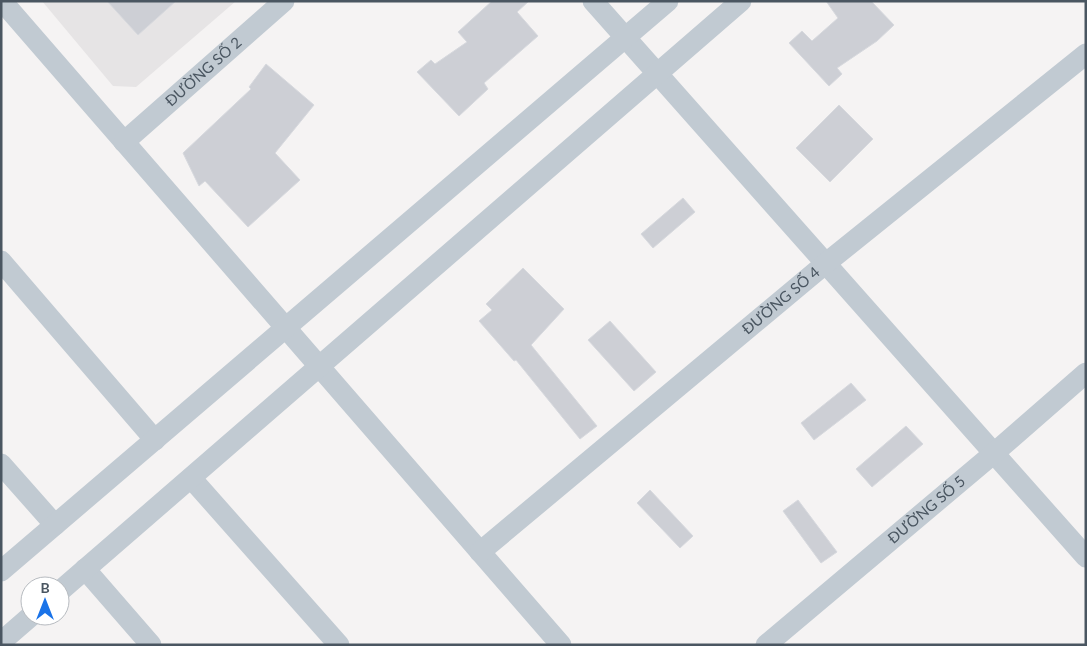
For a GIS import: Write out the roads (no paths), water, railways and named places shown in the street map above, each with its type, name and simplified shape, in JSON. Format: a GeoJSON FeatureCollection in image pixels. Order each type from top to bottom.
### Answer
{"type":"FeatureCollection","features":[{"type":"Feature","properties":{"kind":"street"},"geometry":{"type":"LineString","coordinates":[[2,1],[561,645]]}},
{"type":"Feature","properties":{"kind":"street","name":"ĐƯỜNG SỐ 2"},"geometry":{"type":"LineString","coordinates":[[124,142],[284,1]]}},
{"type":"Feature","properties":{"kind":"street"},"geometry":{"type":"LineString","coordinates":[[594,1],[1086,557]]}},
{"type":"Feature","properties":{"kind":"street"},"geometry":{"type":"LineString","coordinates":[[1,571],[668,1]]}},
{"type":"Feature","properties":{"kind":"street"},"geometry":{"type":"LineString","coordinates":[[70,582],[741,1]]}},
{"type":"Feature","properties":{"kind":"street","name":"ĐƯỜNG SỐ 4"},"geometry":{"type":"LineString","coordinates":[[480,552],[825,264],[1086,54]]}},
{"type":"Feature","properties":{"kind":"street"},"geometry":{"type":"LineString","coordinates":[[1,261],[155,440]]}},
{"type":"Feature","properties":{"kind":"street","name":"ĐƯỜNG SỐ 5"},"geometry":{"type":"LineString","coordinates":[[766,645],[994,454],[1086,373]]}},
{"type":"Feature","properties":{"kind":"street"},"geometry":{"type":"LineString","coordinates":[[1,464],[55,525]]}},
{"type":"Feature","properties":{"kind":"street"},"geometry":{"type":"LineString","coordinates":[[191,478],[339,645]]}},
{"type":"Feature","properties":{"kind":"street"},"geometry":{"type":"LineString","coordinates":[[85,569],[152,645]]}},
{"type":"Feature","properties":{"kind":"street"},"geometry":{"type":"LineString","coordinates":[[1,642],[20,626]]}}]}
